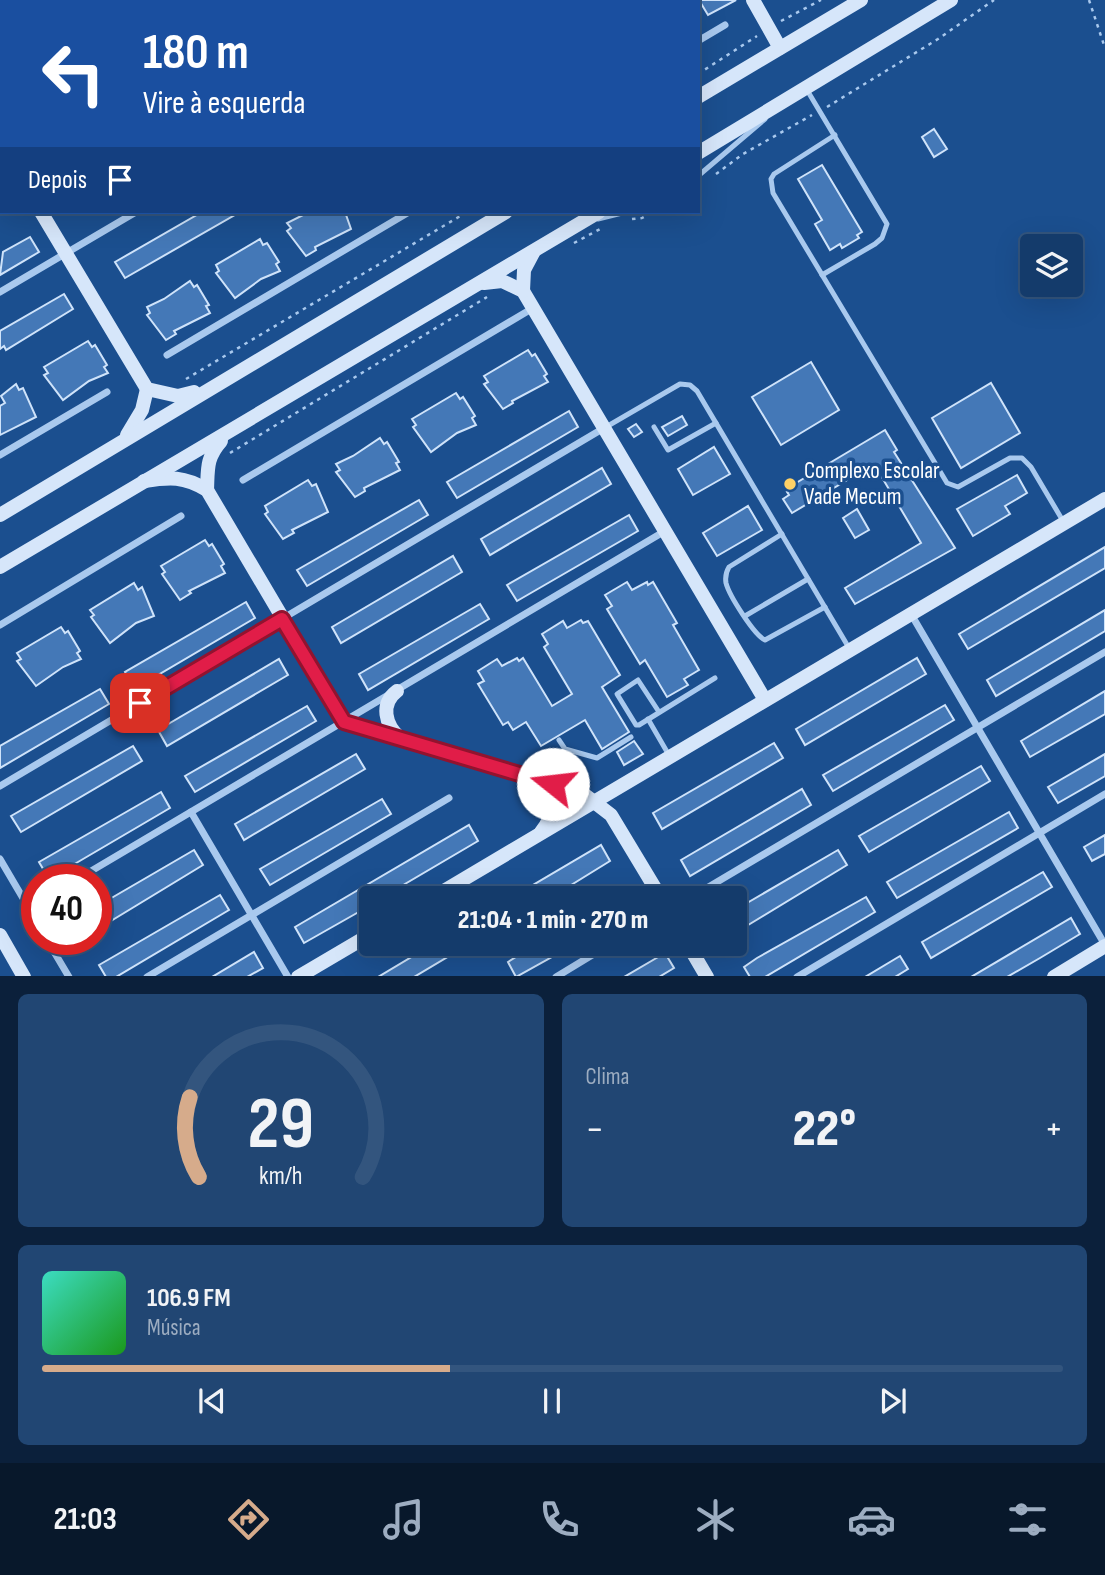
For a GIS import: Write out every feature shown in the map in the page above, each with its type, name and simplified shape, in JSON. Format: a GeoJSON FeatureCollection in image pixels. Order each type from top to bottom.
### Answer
{"type":"FeatureCollection","features":[{"type":"Feature","properties":{"kind":"street"},"geometry":{"type":"LineString","coordinates":[[752,0],[780,48]]}},
{"type":"Feature","properties":{"kind":"street"},"geometry":{"type":"LineString","coordinates":[[700,96],[861,0]]}},
{"type":"Feature","properties":{"kind":"street"},"geometry":{"type":"LineString","coordinates":[[700,152],[951,0]]}},
{"type":"Feature","properties":{"kind":"street"},"geometry":{"type":"LineString","coordinates":[[700,40],[725,25]]}},
{"type":"Feature","properties":{"kind":"street"},"geometry":{"type":"LineString","coordinates":[[42,214],[147,389],[178,396],[206,390]]}},
{"type":"Feature","properties":{"kind":"street"},"geometry":{"type":"LineString","coordinates":[[0,292],[133,214]]}},
{"type":"Feature","properties":{"kind":"street"},"geometry":{"type":"LineString","coordinates":[[167,355],[406,214]]}},
{"type":"Feature","properties":{"kind":"street"},"geometry":{"type":"LineString","coordinates":[[0,567],[596,214]]}},
{"type":"Feature","properties":{"kind":"street"},"geometry":{"type":"LineString","coordinates":[[0,515],[494,217]]}},
{"type":"Feature","properties":{"kind":"street"},"geometry":{"type":"LineString","coordinates":[[535,250],[524,270],[523,291],[765,700]]}},
{"type":"Feature","properties":{"kind":"street"},"geometry":{"type":"LineString","coordinates":[[480,283],[502,281],[523,291]]}},
{"type":"Feature","properties":{"kind":"street"},"geometry":{"type":"LineString","coordinates":[[243,480],[533,308]]}},
{"type":"Feature","properties":{"kind":"street"},"geometry":{"type":"LineString","coordinates":[[121,442],[136,423],[147,389]]}},
{"type":"Feature","properties":{"kind":"street"},"geometry":{"type":"LineString","coordinates":[[0,456],[107,392]]}},
{"type":"Feature","properties":{"kind":"street"},"geometry":{"type":"LineString","coordinates":[[0,786],[604,428]]}},
{"type":"Feature","properties":{"kind":"street"},"geometry":{"type":"LineString","coordinates":[[230,429],[209,454],[206,465],[207,491],[344,722],[531,777],[596,801],[611,815],[654,886]]}},
{"type":"Feature","properties":{"kind":"street"},"geometry":{"type":"LineString","coordinates":[[144,481],[172,476],[185,478],[207,491]]}},
{"type":"Feature","properties":{"kind":"street"},"geometry":{"type":"LineString","coordinates":[[452,886],[1105,499]]}},
{"type":"Feature","properties":{"kind":"street"},"geometry":{"type":"LineString","coordinates":[[0,625],[181,516]]}},
{"type":"Feature","properties":{"kind":"street"},"geometry":{"type":"LineString","coordinates":[[103,864],[665,531]]}},
{"type":"Feature","properties":{"kind":"street"},"geometry":{"type":"LineString","coordinates":[[910,614],[1105,945],[1054,976]]}},
{"type":"Feature","properties":{"kind":"street"},"geometry":{"type":"LineString","coordinates":[[710,886],[1105,652]]}},
{"type":"Feature","properties":{"kind":"street"},"geometry":{"type":"LineString","coordinates":[[397,691],[388,701],[386,713],[390,726],[400,738]]}},
{"type":"Feature","properties":{"kind":"street"},"geometry":{"type":"LineString","coordinates":[[531,777],[548,792],[551,803],[551,814],[540,833]]}},
{"type":"Feature","properties":{"kind":"street"},"geometry":{"type":"LineString","coordinates":[[797,976],[1105,794]]}},
{"type":"Feature","properties":{"kind":"street"},"geometry":{"type":"LineString","coordinates":[[146,976],[449,798]]}},
{"type":"Feature","properties":{"kind":"street"},"geometry":{"type":"LineString","coordinates":[[191,812],[288,976]]}},
{"type":"Feature","properties":{"kind":"street"},"geometry":{"type":"LineString","coordinates":[[0,859],[21,895]]}},
{"type":"Feature","properties":{"kind":"street"},"geometry":{"type":"LineString","coordinates":[[0,935],[24,976]]}},
{"type":"Feature","properties":{"kind":"street"},"geometry":{"type":"LineString","coordinates":[[298,976],[359,941]]}},
{"type":"Feature","properties":{"kind":"street"},"geometry":{"type":"LineString","coordinates":[[56,955],[69,976]]}},
{"type":"Feature","properties":{"kind":"street"},"geometry":{"type":"LineString","coordinates":[[556,976],[590,956]]}},
{"type":"Feature","properties":{"kind":"street"},"geometry":{"type":"LineString","coordinates":[[695,956],[707,976]]}},
{"type":"Feature","properties":{"kind":"lane"},"geometry":{"type":"LineString","coordinates":[[806,89],[885,219],[887,230],[875,244],[821,275]]}},
{"type":"Feature","properties":{"kind":"lane"},"geometry":{"type":"LineString","coordinates":[[700,174],[790,99]]}},
{"type":"Feature","properties":{"kind":"lane"},"geometry":{"type":"LineString","coordinates":[[835,135],[780,168],[771,180],[773,193],[821,275],[947,483],[958,487],[1010,458],[1022,458],[1031,467],[1065,523]]}},
{"type":"Feature","properties":{"kind":"lane"},"geometry":{"type":"LineString","coordinates":[[578,225],[626,215]]}},
{"type":"Feature","properties":{"kind":"lane"},"geometry":{"type":"LineString","coordinates":[[604,428],[680,384],[690,385],[697,391],[850,650]]}},
{"type":"Feature","properties":{"kind":"lane"},"geometry":{"type":"LineString","coordinates":[[654,427],[668,450],[716,423]]}},
{"type":"Feature","properties":{"kind":"lane"},"geometry":{"type":"LineString","coordinates":[[782,534],[736,561],[726,573],[727,586],[759,638],[765,640],[825,607]]}},
{"type":"Feature","properties":{"kind":"lane"},"geometry":{"type":"LineString","coordinates":[[745,616],[808,579]]}},
{"type":"Feature","properties":{"kind":"lane"},"geometry":{"type":"LineString","coordinates":[[659,712],[638,681],[618,692],[636,724],[648,719],[715,678]]}},
{"type":"Feature","properties":{"kind":"lane"},"geometry":{"type":"LineString","coordinates":[[648,719],[670,757]]}},
{"type":"Feature","properties":{"kind":"lane"},"geometry":{"type":"LineString","coordinates":[[559,740],[565,749],[597,758],[631,737]]}},
{"type":"Feature","properties":{"kind":"lane"},"geometry":{"type":"LineString","coordinates":[[553,784],[565,749]]}},
{"type":"Feature","properties":{"kind":"path"},"geometry":{"type":"LineString","coordinates":[[706,180],[743,154],[938,39],[994,0]]}},
{"type":"Feature","properties":{"kind":"path"},"geometry":{"type":"LineString","coordinates":[[1089,0],[1105,48]]}},
{"type":"Feature","properties":{"kind":"path"},"geometry":{"type":"LineString","coordinates":[[186,379],[464,214]]}},
{"type":"Feature","properties":{"kind":"path"},"geometry":{"type":"LineString","coordinates":[[626,215],[642,218],[649,214]]}},
{"type":"Feature","properties":{"kind":"path"},"geometry":{"type":"LineString","coordinates":[[572,245],[606,226]]}},
{"type":"Feature","properties":{"kind":"path"},"geometry":{"type":"LineString","coordinates":[[228,455],[489,296]]}},
{"type":"Feature","properties":{"kind":"building"},"geometry":{"type":"Polygon","coordinates":[[[700,0],[736,0],[708,15],[700,0]]]}},
{"type":"Feature","properties":{"kind":"building"},"geometry":{"type":"Polygon","coordinates":[[[934,129],[947,149],[934,157],[922,137],[934,129]]]}},
{"type":"Feature","properties":{"kind":"building"},"geometry":{"type":"Polygon","coordinates":[[[822,165],[862,232],[857,235],[859,238],[842,248],[840,244],[830,250],[815,224],[822,220],[798,179],[822,165]]]}},
{"type":"Feature","properties":{"kind":"building"},"geometry":{"type":"Polygon","coordinates":[[[199,214],[237,214],[125,278],[115,262],[199,214]]]}},
{"type":"Feature","properties":{"kind":"building"},"geometry":{"type":"Polygon","coordinates":[[[305,214],[346,214],[351,229],[315,247],[316,250],[306,256],[287,231],[291,228],[287,223],[305,214]]]}},
{"type":"Feature","properties":{"kind":"building"},"geometry":{"type":"Polygon","coordinates":[[[30,237],[39,252],[0,275],[3,252],[30,237]]]}},
{"type":"Feature","properties":{"kind":"building"},"geometry":{"type":"Polygon","coordinates":[[[260,239],[263,245],[267,243],[279,262],[276,264],[280,271],[261,279],[235,298],[216,273],[219,271],[216,265],[260,239]]]}},
{"type":"Feature","properties":{"kind":"building"},"geometry":{"type":"Polygon","coordinates":[[[190,281],[194,287],[197,285],[209,305],[206,306],[210,313],[174,331],[176,334],[166,340],[147,315],[150,313],[147,307],[190,281]]]}},
{"type":"Feature","properties":{"kind":"building"},"geometry":{"type":"Polygon","coordinates":[[[64,294],[73,309],[6,350],[4,346],[0,349],[0,331],[64,294]]]}},
{"type":"Feature","properties":{"kind":"building"},"geometry":{"type":"Polygon","coordinates":[[[88,341],[92,347],[95,345],[107,365],[104,367],[108,373],[89,381],[63,400],[44,375],[48,373],[44,367],[88,341]]]}},
{"type":"Feature","properties":{"kind":"building"},"geometry":{"type":"Polygon","coordinates":[[[528,350],[532,356],[535,354],[547,374],[544,376],[548,382],[512,401],[513,403],[503,409],[484,384],[488,382],[484,376],[528,350]]]}},
{"type":"Feature","properties":{"kind":"building"},"geometry":{"type":"Polygon","coordinates":[[[811,362],[839,410],[781,445],[752,397],[811,362]]]}},
{"type":"Feature","properties":{"kind":"building"},"geometry":{"type":"Polygon","coordinates":[[[991,383],[1020,433],[961,468],[932,418],[991,383]]]}},
{"type":"Feature","properties":{"kind":"building"},"geometry":{"type":"Polygon","coordinates":[[[16,384],[19,390],[23,388],[36,417],[0,435],[0,406],[5,403],[1,396],[16,384]]]}},
{"type":"Feature","properties":{"kind":"building"},"geometry":{"type":"Polygon","coordinates":[[[456,393],[460,399],[463,397],[475,416],[472,418],[476,425],[457,433],[431,452],[413,427],[416,425],[412,419],[456,393]]]}},
{"type":"Feature","properties":{"kind":"building"},"geometry":{"type":"Polygon","coordinates":[[[569,411],[578,427],[457,498],[447,482],[569,411]]]}},
{"type":"Feature","properties":{"kind":"building"},"geometry":{"type":"Polygon","coordinates":[[[682,416],[687,425],[668,436],[662,427],[682,416]]]}},
{"type":"Feature","properties":{"kind":"building"},"geometry":{"type":"Polygon","coordinates":[[[636,424],[642,432],[634,437],[628,429],[636,424]]]}},
{"type":"Feature","properties":{"kind":"building"},"geometry":{"type":"Polygon","coordinates":[[[885,430],[897,450],[894,452],[955,548],[855,604],[845,588],[921,543],[874,464],[792,513],[783,499],[789,495],[787,492],[793,489],[791,486],[885,430]]]}},
{"type":"Feature","properties":{"kind":"building"},"geometry":{"type":"Polygon","coordinates":[[[380,438],[384,444],[387,442],[399,462],[396,463],[400,470],[364,488],[365,491],[355,497],[336,472],[340,470],[336,464],[380,438]]]}},
{"type":"Feature","properties":{"kind":"building"},"geometry":{"type":"Polygon","coordinates":[[[714,447],[730,474],[693,495],[678,469],[714,447]]]}},
{"type":"Feature","properties":{"kind":"building"},"geometry":{"type":"Polygon","coordinates":[[[602,468],[611,484],[490,555],[481,539],[602,468]]]}},
{"type":"Feature","properties":{"kind":"building"},"geometry":{"type":"Polygon","coordinates":[[[1017,475],[1027,493],[1005,506],[1010,514],[973,536],[957,509],[1017,475]]]}},
{"type":"Feature","properties":{"kind":"building"},"geometry":{"type":"Polygon","coordinates":[[[308,480],[312,486],[316,484],[328,512],[292,530],[294,533],[283,539],[265,514],[268,512],[265,506],[308,480]]]}},
{"type":"Feature","properties":{"kind":"building"},"geometry":{"type":"Polygon","coordinates":[[[419,500],[428,515],[307,586],[297,570],[419,500]]]}},
{"type":"Feature","properties":{"kind":"building"},"geometry":{"type":"Polygon","coordinates":[[[748,506],[762,530],[717,556],[703,533],[748,506]]]}},
{"type":"Feature","properties":{"kind":"building"},"geometry":{"type":"Polygon","coordinates":[[[857,509],[869,530],[855,538],[843,518],[857,509]]]}},
{"type":"Feature","properties":{"kind":"building"},"geometry":{"type":"Polygon","coordinates":[[[629,515],[638,531],[517,601],[507,585],[629,515]]]}},
{"type":"Feature","properties":{"kind":"building"},"geometry":{"type":"Polygon","coordinates":[[[205,540],[209,546],[212,544],[224,564],[221,566],[225,573],[189,591],[191,593],[180,600],[162,574],[165,572],[161,566],[205,540]]]}},
{"type":"Feature","properties":{"kind":"building"},"geometry":{"type":"Polygon","coordinates":[[[1105,547],[1105,568],[968,649],[959,634],[1105,547]]]}},
{"type":"Feature","properties":{"kind":"building"},"geometry":{"type":"Polygon","coordinates":[[[453,556],[462,572],[341,643],[332,627],[453,556]]]}},
{"type":"Feature","properties":{"kind":"building"},"geometry":{"type":"Polygon","coordinates":[[[627,582],[632,590],[647,582],[648,585],[653,582],[677,623],[673,625],[699,670],[684,679],[688,685],[667,697],[645,660],[640,664],[607,609],[612,606],[605,595],[627,582]]]}},
{"type":"Feature","properties":{"kind":"building"},"geometry":{"type":"Polygon","coordinates":[[[134,583],[138,590],[142,587],[154,616],[136,623],[110,643],[91,617],[94,615],[90,610],[134,583]]]}},
{"type":"Feature","properties":{"kind":"building"},"geometry":{"type":"Polygon","coordinates":[[[246,602],[255,618],[134,689],[125,672],[246,602]]]}},
{"type":"Feature","properties":{"kind":"building"},"geometry":{"type":"Polygon","coordinates":[[[480,604],[489,619],[368,690],[359,674],[480,604]]]}},
{"type":"Feature","properties":{"kind":"building"},"geometry":{"type":"Polygon","coordinates":[[[1105,610],[1105,631],[996,696],[987,680],[1105,610]]]}},
{"type":"Feature","properties":{"kind":"building"},"geometry":{"type":"Polygon","coordinates":[[[581,620],[583,623],[588,621],[620,675],[602,687],[629,732],[602,749],[585,720],[541,746],[526,722],[513,730],[508,722],[503,725],[478,684],[484,681],[478,671],[497,659],[502,666],[517,658],[519,661],[523,658],[552,706],[572,694],[544,647],[548,644],[542,634],[563,621],[567,628],[581,620]]]}},
{"type":"Feature","properties":{"kind":"building"},"geometry":{"type":"Polygon","coordinates":[[[61,627],[65,633],[68,631],[80,651],[77,653],[81,659],[63,667],[36,686],[17,661],[21,659],[17,653],[61,627]]]}},
{"type":"Feature","properties":{"kind":"building"},"geometry":{"type":"Polygon","coordinates":[[[917,658],[926,674],[805,745],[796,729],[917,658]]]}},
{"type":"Feature","properties":{"kind":"building"},"geometry":{"type":"Polygon","coordinates":[[[279,659],[288,675],[167,746],[158,730],[279,659]]]}},
{"type":"Feature","properties":{"kind":"building"},"geometry":{"type":"Polygon","coordinates":[[[100,689],[109,704],[0,768],[0,746],[100,689]]]}},
{"type":"Feature","properties":{"kind":"building"},"geometry":{"type":"Polygon","coordinates":[[[1105,691],[1105,714],[1030,757],[1021,741],[1105,691]]]}},
{"type":"Feature","properties":{"kind":"building"},"geometry":{"type":"Polygon","coordinates":[[[945,705],[954,720],[833,791],[823,775],[945,705]]]}},
{"type":"Feature","properties":{"kind":"building"},"geometry":{"type":"Polygon","coordinates":[[[307,706],[316,721],[195,792],[185,776],[307,706]]]}},
{"type":"Feature","properties":{"kind":"building"},"geometry":{"type":"Polygon","coordinates":[[[634,741],[643,754],[624,765],[617,752],[634,741]]]}},
{"type":"Feature","properties":{"kind":"building"},"geometry":{"type":"Polygon","coordinates":[[[774,743],[783,758],[662,829],[653,813],[774,743]]]}},
{"type":"Feature","properties":{"kind":"building"},"geometry":{"type":"Polygon","coordinates":[[[133,746],[142,761],[21,832],[11,816],[133,746]]]}},
{"type":"Feature","properties":{"kind":"building"},"geometry":{"type":"Polygon","coordinates":[[[356,754],[365,769],[244,840],[235,824],[356,754]]]}},
{"type":"Feature","properties":{"kind":"building"},"geometry":{"type":"Polygon","coordinates":[[[1105,754],[1105,776],[1058,803],[1048,787],[1105,754]]]}},
{"type":"Feature","properties":{"kind":"building"},"geometry":{"type":"Polygon","coordinates":[[[981,766],[990,781],[869,852],[859,836],[981,766]]]}},
{"type":"Feature","properties":{"kind":"building"},"geometry":{"type":"Polygon","coordinates":[[[802,789],[811,805],[690,876],[681,860],[802,789]]]}},
{"type":"Feature","properties":{"kind":"building"},"geometry":{"type":"Polygon","coordinates":[[[161,792],[170,808],[75,864],[39,862],[161,792]]]}},
{"type":"Feature","properties":{"kind":"building"},"geometry":{"type":"Polygon","coordinates":[[[382,799],[391,814],[270,885],[260,869],[382,799]]]}},
{"type":"Feature","properties":{"kind":"building"},"geometry":{"type":"Polygon","coordinates":[[[1009,812],[1018,828],[897,898],[887,882],[1009,812]]]}},
{"type":"Feature","properties":{"kind":"building"},"geometry":{"type":"Polygon","coordinates":[[[469,825],[478,841],[401,886],[365,886],[469,825]]]}},
{"type":"Feature","properties":{"kind":"building"},"geometry":{"type":"Polygon","coordinates":[[[1105,835],[1105,854],[1092,861],[1084,847],[1105,835]]]}},
{"type":"Feature","properties":{"kind":"building"},"geometry":{"type":"Polygon","coordinates":[[[601,845],[610,861],[569,886],[531,886],[601,845]]]}},
{"type":"Feature","properties":{"kind":"building"},"geometry":{"type":"Polygon","coordinates":[[[194,850],[203,865],[112,920],[112,898],[194,850]]]}},
{"type":"Feature","properties":{"kind":"building"},"geometry":{"type":"Polygon","coordinates":[[[838,850],[847,865],[747,926],[747,903],[838,850]]]}},
{"type":"Feature","properties":{"kind":"building"},"geometry":{"type":"Polygon","coordinates":[[[1043,872],[1052,887],[931,958],[922,942],[1043,872]]]}},
{"type":"Feature","properties":{"kind":"building"},"geometry":{"type":"Polygon","coordinates":[[[359,889],[359,912],[304,943],[295,927],[359,889]]]}},
{"type":"Feature","properties":{"kind":"building"},"geometry":{"type":"Polygon","coordinates":[[[220,895],[229,910],[118,976],[105,976],[99,965],[220,895]]]}},
{"type":"Feature","properties":{"kind":"building"},"geometry":{"type":"Polygon","coordinates":[[[866,897],[875,912],[767,976],[749,976],[744,967],[866,897]]]}},
{"type":"Feature","properties":{"kind":"building"},"geometry":{"type":"Polygon","coordinates":[[[1071,918],[1080,934],[1009,976],[973,976],[1071,918]]]}},
{"type":"Feature","properties":{"kind":"building"},"geometry":{"type":"Polygon","coordinates":[[[254,952],[263,968],[249,976],[214,976],[254,952]]]}},
{"type":"Feature","properties":{"kind":"building"},"geometry":{"type":"Polygon","coordinates":[[[413,956],[449,956],[416,976],[380,976],[413,956]]]}},
{"type":"Feature","properties":{"kind":"building"},"geometry":{"type":"Polygon","coordinates":[[[517,956],[554,956],[518,976],[508,962],[517,956]]]}},
{"type":"Feature","properties":{"kind":"building"},"geometry":{"type":"Polygon","coordinates":[[[660,956],[667,956],[674,968],[661,976],[626,976],[660,956]]]}},
{"type":"Feature","properties":{"kind":"building"},"geometry":{"type":"Polygon","coordinates":[[[900,956],[908,969],[897,976],[867,976],[900,956]]]}},
{"type":"Feature","properties":{"kind":"place","name":"Complexo Escolar Vade Mecum"},"geometry":{"type":"Point","coordinates":[790,484]}},
{"type":"Feature","properties":{"kind":"route"},"geometry":{"type":"LineString","coordinates":[[140,703],[282,619],[344,722],[553,784]]}}]}
